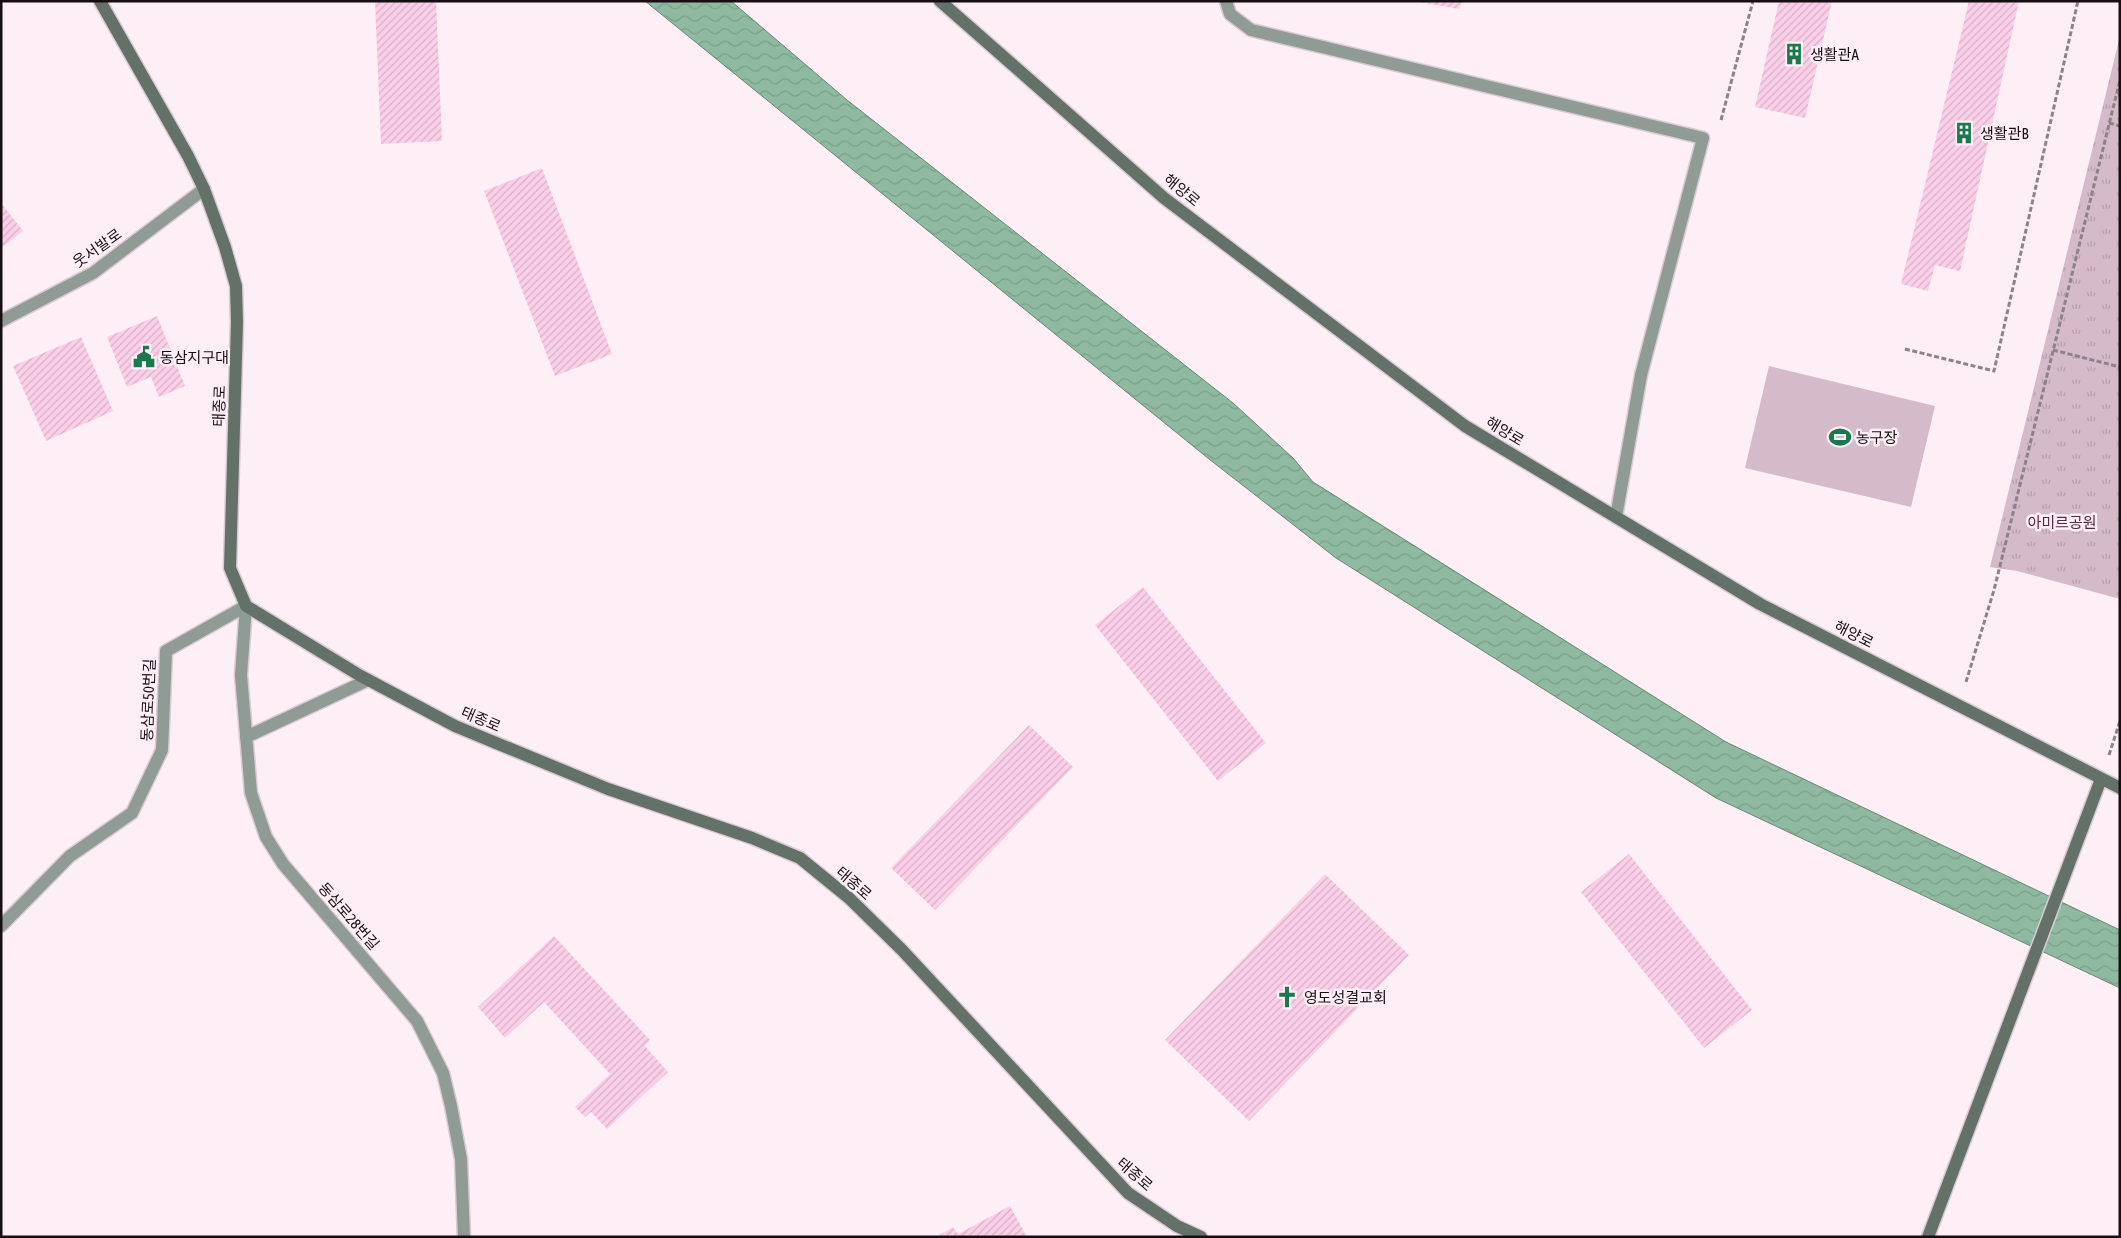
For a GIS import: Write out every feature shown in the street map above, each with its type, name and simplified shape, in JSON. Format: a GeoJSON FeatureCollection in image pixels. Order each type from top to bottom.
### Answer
{"type":"FeatureCollection","features":[{"type":"Feature","properties":{"kind":"main road","name":"태종로"},"geometry":{"type":"LineString","coordinates":[[100,1],[188,156],[204,189],[225,247],[236,286],[237,322],[230,568],[246,606],[368,680],[455,726],[608,789],[752,838],[800,858],[850,898],[902,950],[1128,1193],[1177,1226],[1201,1237]]}},
{"type":"Feature","properties":{"kind":"main road","name":"해양로"},"geometry":{"type":"LineString","coordinates":[[940,1],[1164,198],[1465,426],[1760,604],[2101,780],[2120,788]]}},
{"type":"Feature","properties":{"kind":"main road"},"geometry":{"type":"LineString","coordinates":[[1928,1237],[2101,780]]}},
{"type":"Feature","properties":{"kind":"street"},"geometry":{"type":"LineString","coordinates":[[1226,1],[1230,14],[1251,30],[1703,138],[1640,375],[1616,517]]}},
{"type":"Feature","properties":{"kind":"street","name":"웃서발로"},"geometry":{"type":"LineString","coordinates":[[1,321],[94,273],[204,189]]}},
{"type":"Feature","properties":{"kind":"street","name":"동삼로28번길"},"geometry":{"type":"LineString","coordinates":[[246,606],[240,674],[251,793],[266,837],[283,864],[417,1020],[442,1074],[451,1106],[461,1159],[464,1237]]}},
{"type":"Feature","properties":{"kind":"street","name":"동삼로50번길"},"geometry":{"type":"LineString","coordinates":[[1,926],[70,856],[132,813],[162,750],[166,651],[246,606]]}},
{"type":"Feature","properties":{"kind":"street"},"geometry":{"type":"LineString","coordinates":[[246,737],[368,680]]}},
{"type":"Feature","properties":{"kind":"path"},"geometry":{"type":"LineString","coordinates":[[1721,120],[1753,1]]}},
{"type":"Feature","properties":{"kind":"path"},"geometry":{"type":"LineString","coordinates":[[1904,349],[1994,370],[2078,1]]}},
{"type":"Feature","properties":{"kind":"path"},"geometry":{"type":"LineString","coordinates":[[1959,706],[1994,590],[2120,80]]}},
{"type":"Feature","properties":{"kind":"path"},"geometry":{"type":"LineString","coordinates":[[2109,123],[2120,126]]}},
{"type":"Feature","properties":{"kind":"path"},"geometry":{"type":"LineString","coordinates":[[2053,350],[2120,367]]}},
{"type":"Feature","properties":{"kind":"path"},"geometry":{"type":"LineString","coordinates":[[2101,780],[2120,721]]}},
{"type":"Feature","properties":{"kind":"green space","name":"아미르공원"},"geometry":{"type":"Polygon","coordinates":[[[2120,36],[2120,599],[2017,571],[1990,567],[2120,36]]]}},
{"type":"Feature","properties":{"kind":"green space","name":"농구장"},"geometry":{"type":"Polygon","coordinates":[[[1769,366],[1935,406],[1911,507],[1745,468],[1769,366]]]}},
{"type":"Feature","properties":{"kind":"water"},"geometry":{"type":"Polygon","coordinates":[[[645,1],[731,1],[847,100],[1233,403],[1293,458],[1313,482],[1726,742],[2120,930],[2120,988],[1716,798],[1336,558],[1209,459],[645,1]]]}},
{"type":"Feature","properties":{"kind":"building"},"geometry":{"type":"Polygon","coordinates":[[[375,1],[436,1],[442,141],[381,144],[375,1]]]}},
{"type":"Feature","properties":{"kind":"building"},"geometry":{"type":"Polygon","coordinates":[[[1414,1],[1463,1],[1459,9],[1414,1]]]}},
{"type":"Feature","properties":{"kind":"building","name":"생활관A"},"geometry":{"type":"Polygon","coordinates":[[[1779,1],[1832,1],[1805,118],[1755,107],[1779,1]]]}},
{"type":"Feature","properties":{"kind":"building","name":"생활관B"},"geometry":{"type":"Polygon","coordinates":[[[1969,1],[2019,1],[1960,271],[1935,265],[1928,291],[1901,284],[1969,1]]]}},
{"type":"Feature","properties":{"kind":"building"},"geometry":{"type":"Polygon","coordinates":[[[542,168],[612,354],[555,376],[484,191],[542,168]]]}},
{"type":"Feature","properties":{"kind":"building"},"geometry":{"type":"Polygon","coordinates":[[[1,203],[23,231],[1,248],[1,203]]]}},
{"type":"Feature","properties":{"kind":"building","name":"동삼지구대"},"geometry":{"type":"Polygon","coordinates":[[[157,316],[185,386],[159,397],[151,377],[127,387],[107,337],[157,316]]]}},
{"type":"Feature","properties":{"kind":"building"},"geometry":{"type":"Polygon","coordinates":[[[81,337],[113,411],[46,441],[13,366],[81,337]]]}},
{"type":"Feature","properties":{"kind":"building"},"geometry":{"type":"Polygon","coordinates":[[[1143,587],[1266,743],[1218,781],[1095,625],[1143,587]]]}},
{"type":"Feature","properties":{"kind":"building"},"geometry":{"type":"Polygon","coordinates":[[[1029,725],[1073,767],[935,910],[891,868],[1029,725]]]}},
{"type":"Feature","properties":{"kind":"building"},"geometry":{"type":"Polygon","coordinates":[[[1629,854],[1752,1010],[1704,1048],[1581,892],[1629,854]]]}},
{"type":"Feature","properties":{"kind":"building","name":"영도성결교회"},"geometry":{"type":"Polygon","coordinates":[[[1325,874],[1409,955],[1249,1121],[1165,1040],[1325,874]]]}},
{"type":"Feature","properties":{"kind":"building"},"geometry":{"type":"Polygon","coordinates":[[[554,936],[650,1040],[645,1046],[668,1072],[607,1129],[591,1112],[585,1117],[575,1107],[610,1074],[544,1002],[505,1038],[478,1007],[554,936]]]}},
{"type":"Feature","properties":{"kind":"building"},"geometry":{"type":"Polygon","coordinates":[[[1010,1206],[1027,1237],[936,1237],[953,1227],[958,1234],[1010,1206]]]}},
{"type":"Feature","properties":{"kind":"place","name":"생활관A"},"geometry":{"type":"Point","coordinates":[1794,54]}},
{"type":"Feature","properties":{"kind":"place","name":"생활관B"},"geometry":{"type":"Point","coordinates":[1964,133]}},
{"type":"Feature","properties":{"kind":"place","name":"동삼지구대"},"geometry":{"type":"Point","coordinates":[144,357]}},
{"type":"Feature","properties":{"kind":"place","name":"농구장"},"geometry":{"type":"Point","coordinates":[1840,437]}},
{"type":"Feature","properties":{"kind":"place","name":"영도성결교회"},"geometry":{"type":"Point","coordinates":[1287,997]}}]}
